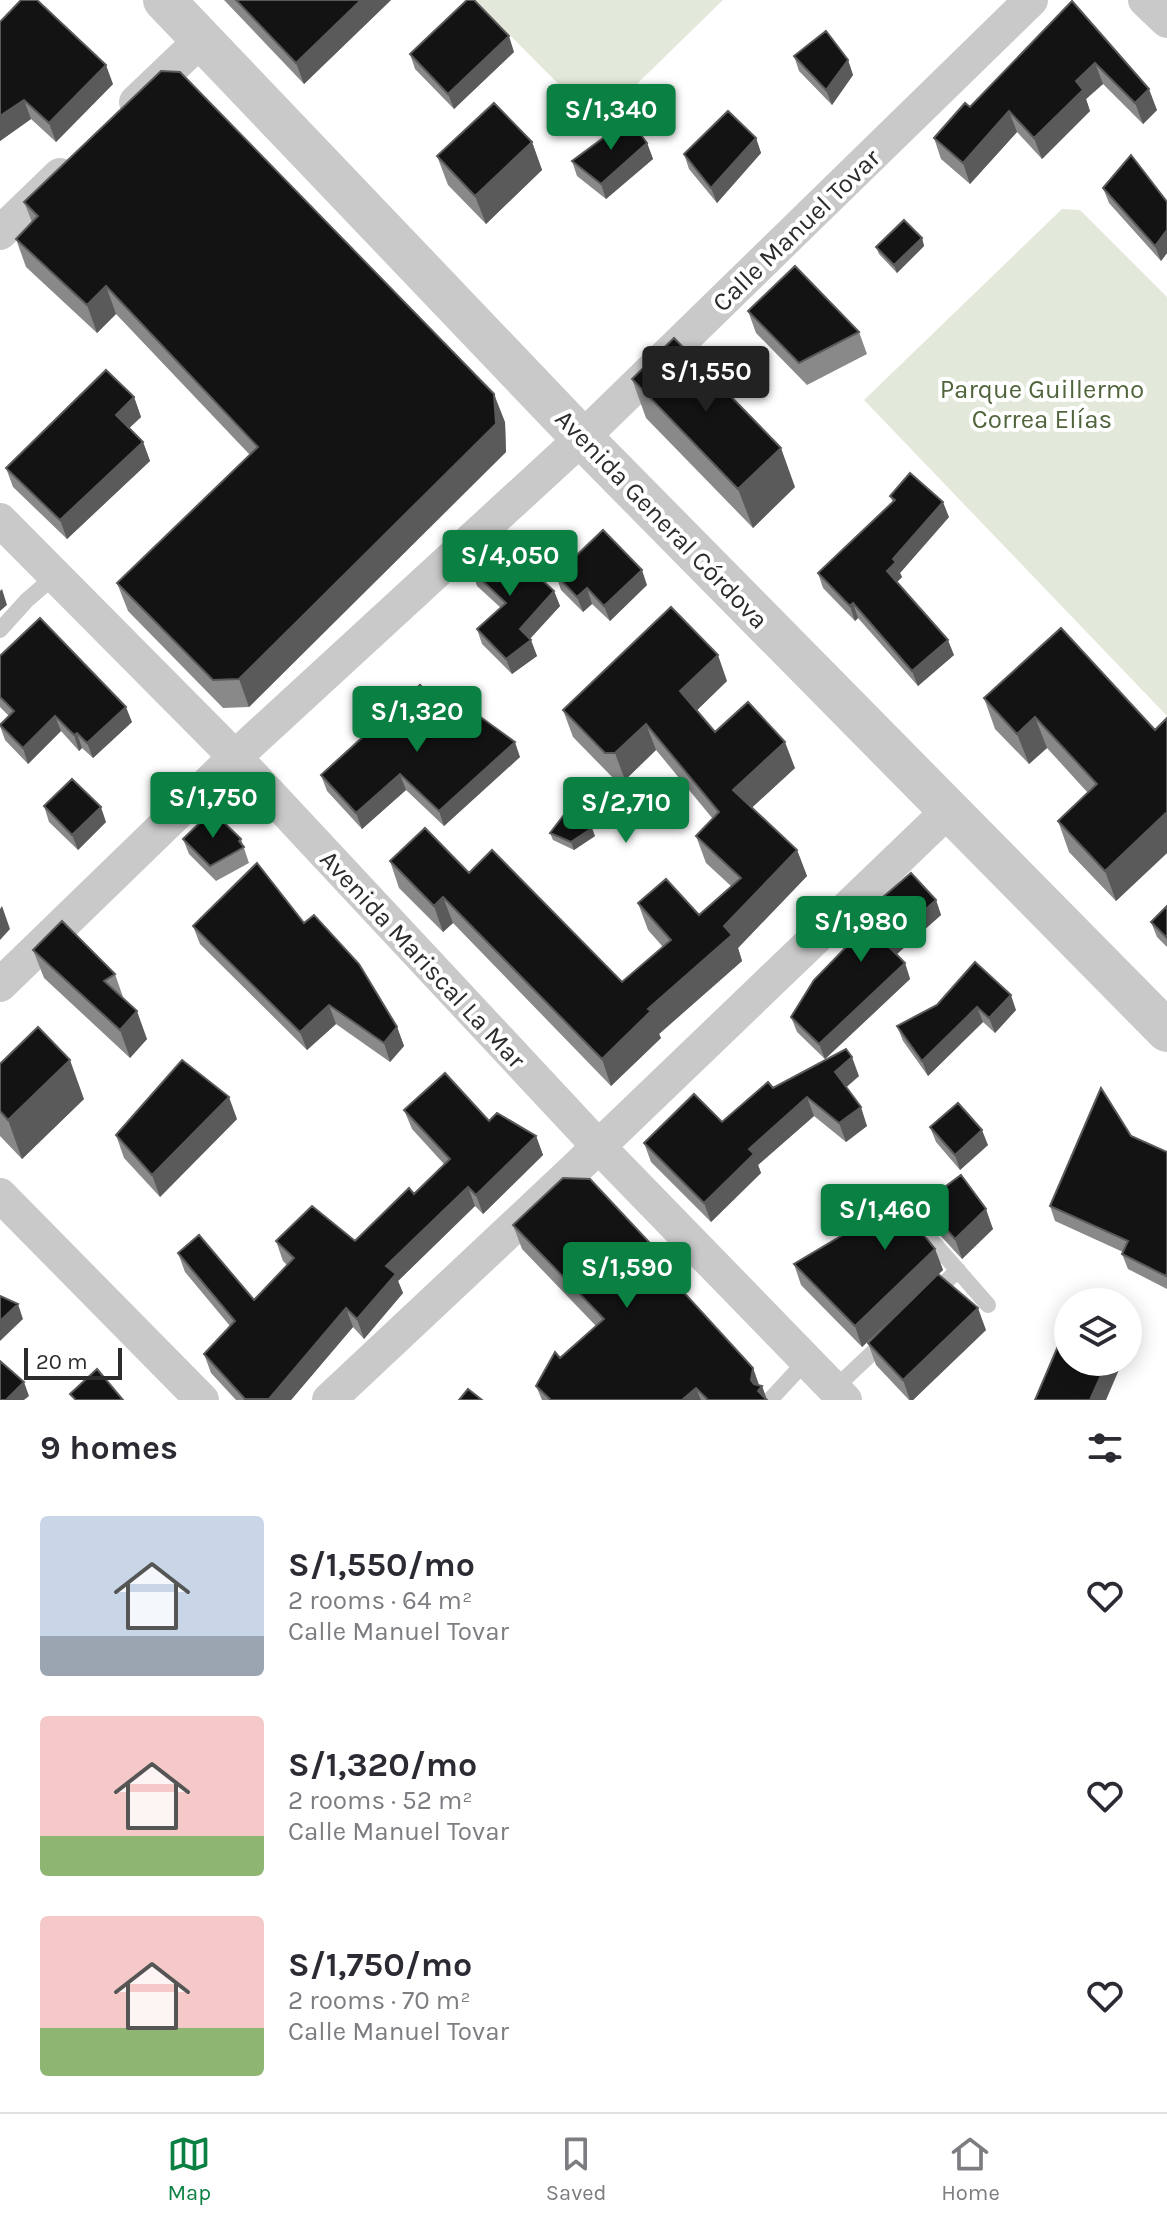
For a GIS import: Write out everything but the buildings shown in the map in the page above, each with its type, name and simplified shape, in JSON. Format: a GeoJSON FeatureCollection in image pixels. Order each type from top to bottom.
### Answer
{"type":"FeatureCollection","features":[{"type":"Feature","properties":{"kind":"street","name":"Avenida General Córdova"},"geometry":{"type":"LineString","coordinates":[[164,0],[582,438],[1167,1031]]}},
{"type":"Feature","properties":{"kind":"street","name":"Calle Manuel Tovar"},"geometry":{"type":"LineString","coordinates":[[0,985],[235,757],[582,438],[1031,0]]}},
{"type":"Feature","properties":{"kind":"street"},"geometry":{"type":"LineString","coordinates":[[1145,0],[1167,21]]}},
{"type":"Feature","properties":{"kind":"street"},"geometry":{"type":"LineString","coordinates":[[112,125],[202,39]]}},
{"type":"Feature","properties":{"kind":"street"},"geometry":{"type":"LineString","coordinates":[[0,233],[78,158]]}},
{"type":"Feature","properties":{"kind":"street","name":"Avenida Mariscal La Mar"},"geometry":{"type":"LineString","coordinates":[[0,520],[235,757],[599,1147],[839,1395]]}},
{"type":"Feature","properties":{"kind":"street"},"geometry":{"type":"LineString","coordinates":[[329,1400],[599,1147],[949,810]]}},
{"type":"Feature","properties":{"kind":"street"},"geometry":{"type":"LineString","coordinates":[[0,1195],[202,1400]]}},
{"type":"Feature","properties":{"kind":"lane"},"geometry":{"type":"LineString","coordinates":[[0,630],[27,600],[55,576]]}},
{"type":"Feature","properties":{"kind":"lane"},"geometry":{"type":"LineString","coordinates":[[933,1242],[988,1305]]}},
{"type":"Feature","properties":{"kind":"lane"},"geometry":{"type":"LineString","coordinates":[[839,1395],[908,1319],[958,1270]]}},
{"type":"Feature","properties":{"kind":"lane"},"geometry":{"type":"LineString","coordinates":[[770,1400],[806,1361]]}},
{"type":"Feature","properties":{"kind":"green space"},"geometry":{"type":"Polygon","coordinates":[[[475,0],[723,0],[597,123],[475,0]]]}},
{"type":"Feature","properties":{"kind":"green space","name":"Parque Guillermo Correa Elías"},"geometry":{"type":"Polygon","coordinates":[[[1062,209],[1080,210],[1167,297],[1167,716],[864,400],[1062,209]]]}}]}
